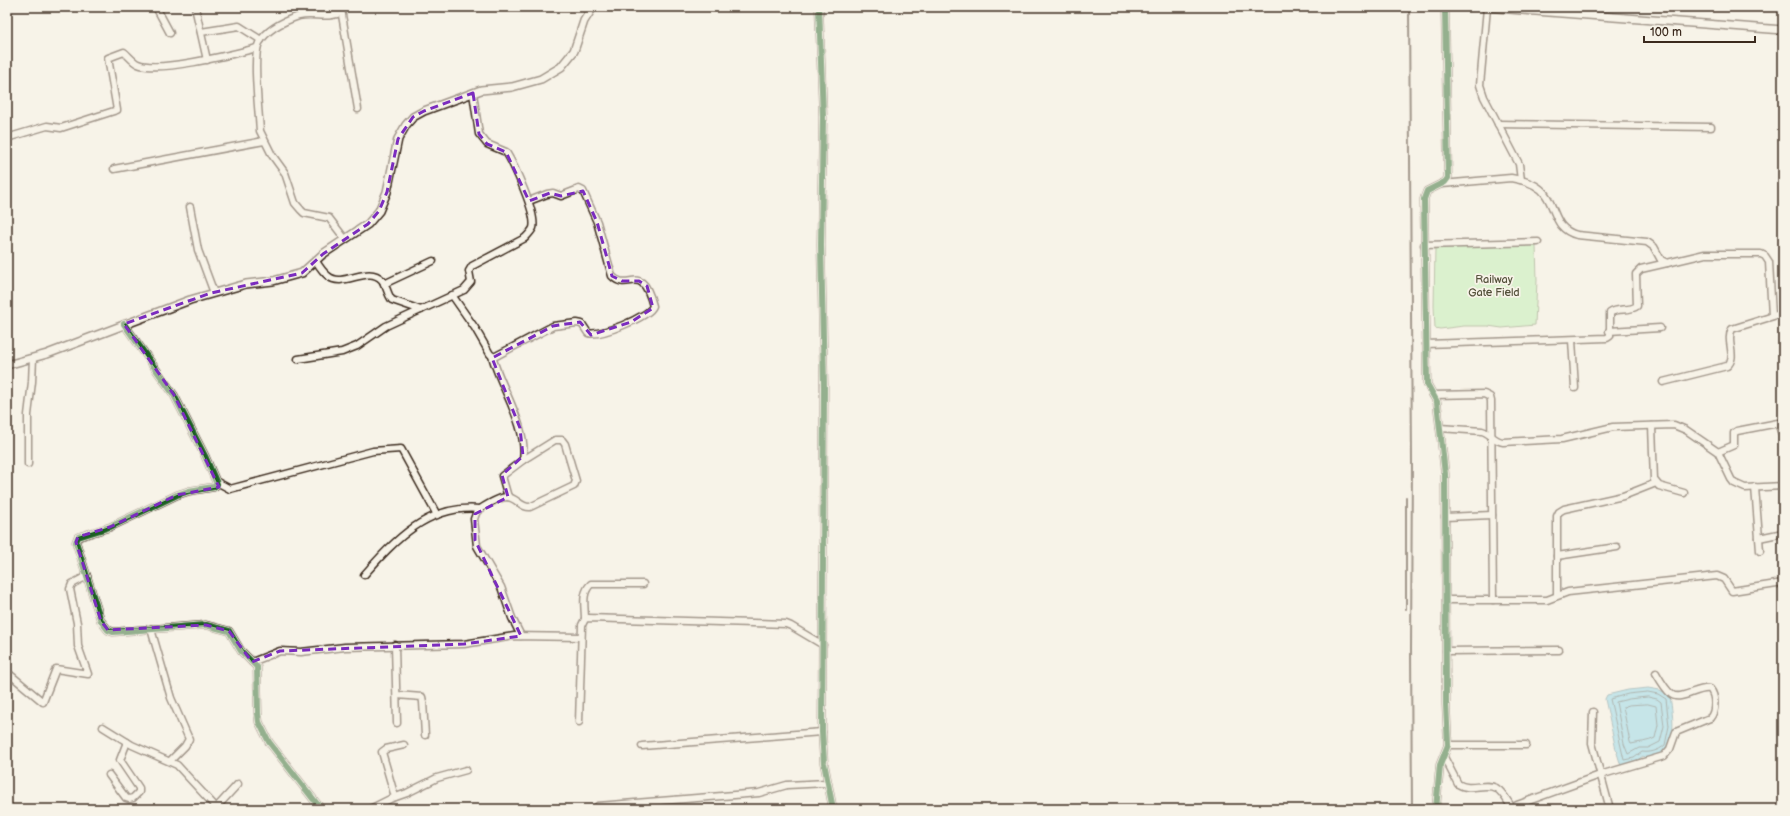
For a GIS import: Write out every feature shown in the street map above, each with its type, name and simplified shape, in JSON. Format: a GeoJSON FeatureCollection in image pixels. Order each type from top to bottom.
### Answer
{"type":"FeatureCollection","features":[{"type":"Feature","properties":{"kind":"street"},"geometry":{"type":"LineString","coordinates":[[156,7],[170,33]]}},
{"type":"Feature","properties":{"kind":"street"},"geometry":{"type":"LineString","coordinates":[[195,7],[207,60]]}},
{"type":"Feature","properties":{"kind":"street"},"geometry":{"type":"LineString","coordinates":[[7,365],[33,358],[190,300],[246,284],[274,281],[302,273],[316,262],[323,254],[368,224],[378,211],[387,192],[398,139],[406,125],[413,117],[430,108],[481,90],[512,87],[541,79],[561,67],[574,51],[584,21],[592,7]]}},
{"type":"Feature","properties":{"kind":"street"},"geometry":{"type":"LineString","coordinates":[[819,7],[823,117],[821,246],[824,387],[822,732],[827,783],[833,809]]}},
{"type":"Feature","properties":{"kind":"street"},"geometry":{"type":"LineString","coordinates":[[1436,809],[1440,765],[1448,745],[1445,474],[1437,402],[1427,384],[1424,194],[1427,190],[1441,184],[1448,178],[1445,7]]}},
{"type":"Feature","properties":{"kind":"street"},"geometry":{"type":"LineString","coordinates":[[345,239],[329,218],[304,213],[295,203],[283,169],[272,155],[260,131],[256,56],[257,48],[267,32],[294,18],[307,15],[332,15],[342,8],[358,109]]}},
{"type":"Feature","properties":{"kind":"street"},"geometry":{"type":"LineString","coordinates":[[1521,180],[1520,164],[1484,97],[1480,79],[1485,8],[1783,30]]}},
{"type":"Feature","properties":{"kind":"street"},"geometry":{"type":"LineString","coordinates":[[201,32],[239,26],[261,40]]}},
{"type":"Feature","properties":{"kind":"street"},"geometry":{"type":"LineString","coordinates":[[7,134],[10,137],[47,126],[61,128],[117,110],[108,58],[124,52],[137,63],[147,66],[207,60],[257,48]]}},
{"type":"Feature","properties":{"kind":"street"},"geometry":{"type":"LineString","coordinates":[[298,359],[342,352],[356,346],[386,326],[464,290],[470,285],[471,282],[469,271],[472,266],[525,238],[530,233],[533,228],[533,216],[528,201],[506,152],[487,144],[479,134],[473,93]]}},
{"type":"Feature","properties":{"kind":"street"},"geometry":{"type":"LineString","coordinates":[[1498,124],[1711,128]]}},
{"type":"Feature","properties":{"kind":"street"},"geometry":{"type":"LineString","coordinates":[[114,169],[264,141]]}},
{"type":"Feature","properties":{"kind":"street"},"geometry":{"type":"LineString","coordinates":[[1441,184],[1511,178],[1521,180],[1545,193],[1559,223],[1566,231],[1576,235],[1647,242],[1654,247],[1661,260],[1667,263]]}},
{"type":"Feature","properties":{"kind":"street"},"geometry":{"type":"LineString","coordinates":[[492,356],[497,356],[553,326],[578,323],[582,324],[588,333],[595,334],[631,322],[648,314],[653,308],[647,286],[643,282],[616,280],[612,276],[597,222],[583,191],[579,189],[561,196],[550,193],[528,201]]}},
{"type":"Feature","properties":{"kind":"street"},"geometry":{"type":"LineString","coordinates":[[190,207],[198,250],[214,293]]}},
{"type":"Feature","properties":{"kind":"street"},"geometry":{"type":"LineString","coordinates":[[1424,245],[1538,242]]}},
{"type":"Feature","properties":{"kind":"street"},"geometry":{"type":"LineString","coordinates":[[1426,344],[1604,340],[1610,336],[1610,312],[1616,310],[1633,309],[1637,306],[1636,274],[1641,269],[1705,254],[1761,254],[1765,256],[1769,262],[1772,316]]}},
{"type":"Feature","properties":{"kind":"street"},"geometry":{"type":"LineString","coordinates":[[384,284],[433,261]]}},
{"type":"Feature","properties":{"kind":"street"},"geometry":{"type":"LineString","coordinates":[[316,262],[328,277],[334,279],[371,275],[380,279],[384,284],[390,298],[394,302],[421,310]]}},
{"type":"Feature","properties":{"kind":"street"},"geometry":{"type":"LineString","coordinates":[[452,296],[475,328],[492,356],[497,374],[520,428],[523,460]]}},
{"type":"Feature","properties":{"kind":"street"},"geometry":{"type":"LineString","coordinates":[[1664,382],[1727,366],[1731,363],[1732,359],[1730,337],[1732,330],[1783,313]]}},
{"type":"Feature","properties":{"kind":"street"},"geometry":{"type":"LineString","coordinates":[[124,324],[174,395],[217,482],[230,489],[374,451],[401,450],[437,514]]}},
{"type":"Feature","properties":{"kind":"street"},"geometry":{"type":"LineString","coordinates":[[1610,331],[1660,328]]}},
{"type":"Feature","properties":{"kind":"street"},"geometry":{"type":"LineString","coordinates":[[1572,340],[1575,388]]}},
{"type":"Feature","properties":{"kind":"street"},"geometry":{"type":"LineString","coordinates":[[28,464],[28,415],[33,358]]}},
{"type":"Feature","properties":{"kind":"street"},"geometry":{"type":"LineString","coordinates":[[1433,395],[1488,396],[1492,401],[1493,600]]}},
{"type":"Feature","properties":{"kind":"street"},"geometry":{"type":"LineString","coordinates":[[1718,452],[1734,445],[1734,433],[1737,431],[1778,423],[1783,437]]}},
{"type":"Feature","properties":{"kind":"street"},"geometry":{"type":"LineString","coordinates":[[1440,428],[1482,431],[1486,432],[1498,442],[1503,442],[1562,439],[1613,427],[1674,425],[1680,427],[1718,452],[1734,483],[1745,488],[1783,486]]}},
{"type":"Feature","properties":{"kind":"street"},"geometry":{"type":"LineString","coordinates":[[1652,426],[1653,476],[1656,483],[1660,486],[1684,493]]}},
{"type":"Feature","properties":{"kind":"street"},"geometry":{"type":"LineString","coordinates":[[555,440],[562,440],[565,444],[576,484],[528,508],[508,497],[502,476],[523,460],[555,440]]}},
{"type":"Feature","properties":{"kind":"street"},"geometry":{"type":"LineString","coordinates":[[217,482],[214,487],[194,490],[177,495],[110,527],[78,537],[76,542],[101,621],[108,630],[113,632],[206,625],[229,631],[242,651],[252,662],[256,664],[258,672],[258,713],[264,732],[273,748],[321,809]]}},
{"type":"Feature","properties":{"kind":"street"},"geometry":{"type":"LineString","coordinates":[[1557,595],[1557,516],[1559,512],[1564,509],[1629,494],[1656,483]]}},
{"type":"Feature","properties":{"kind":"street"},"geometry":{"type":"LineString","coordinates":[[1755,487],[1760,551]]}},
{"type":"Feature","properties":{"kind":"street"},"geometry":{"type":"LineString","coordinates":[[508,497],[480,509],[475,514],[474,520],[477,546],[500,587],[512,618],[522,636]]}},
{"type":"Feature","properties":{"kind":"street"},"geometry":{"type":"LineString","coordinates":[[364,575],[399,538],[427,519],[437,514],[461,509],[480,509]]}},
{"type":"Feature","properties":{"kind":"street"},"geometry":{"type":"LineString","coordinates":[[1445,517],[1492,515]]}},
{"type":"Feature","properties":{"kind":"street"},"geometry":{"type":"LineString","coordinates":[[1759,538],[1783,533]]}},
{"type":"Feature","properties":{"kind":"street"},"geometry":{"type":"LineString","coordinates":[[1557,556],[1617,548]]}},
{"type":"Feature","properties":{"kind":"street"},"geometry":{"type":"LineString","coordinates":[[7,672],[43,702],[56,669],[88,674],[78,646],[77,623],[70,589],[72,584],[87,576]]}},
{"type":"Feature","properties":{"kind":"street"},"geometry":{"type":"LineString","coordinates":[[1446,600],[1547,600],[1557,595],[1583,590],[1717,576],[1724,579],[1732,591],[1783,583]]}},
{"type":"Feature","properties":{"kind":"street"},"geometry":{"type":"LineString","coordinates":[[578,722],[581,637],[582,625],[585,619],[584,593],[586,588],[591,584],[643,584]]}},
{"type":"Feature","properties":{"kind":"street"},"geometry":{"type":"LineString","coordinates":[[585,619],[786,624],[823,645]]}},
{"type":"Feature","properties":{"kind":"street"},"geometry":{"type":"LineString","coordinates":[[151,629],[171,698],[189,738],[185,746],[170,761]]}},
{"type":"Feature","properties":{"kind":"street"},"geometry":{"type":"LineString","coordinates":[[252,662],[280,651],[301,652],[345,647],[464,644],[504,637],[522,636],[581,637]]}},
{"type":"Feature","properties":{"kind":"street"},"geometry":{"type":"LineString","coordinates":[[396,645],[397,723]]}},
{"type":"Feature","properties":{"kind":"street"},"geometry":{"type":"LineString","coordinates":[[1446,651],[1559,650]]}},
{"type":"Feature","properties":{"kind":"street"},"geometry":{"type":"LineString","coordinates":[[1444,757],[1458,784],[1466,788],[1496,788],[1512,809],[1517,805],[1600,775],[1664,756],[1670,749],[1676,732],[1710,718],[1714,714],[1715,708],[1713,692],[1710,689],[1703,689],[1676,696],[1671,694],[1656,673]]}},
{"type":"Feature","properties":{"kind":"street"},"geometry":{"type":"LineString","coordinates":[[397,695],[422,697],[424,702],[425,735]]}},
{"type":"Feature","properties":{"kind":"street"},"geometry":{"type":"LineString","coordinates":[[1593,712],[1592,739],[1600,775],[1610,809]]}},
{"type":"Feature","properties":{"kind":"street"},"geometry":{"type":"LineString","coordinates":[[103,727],[127,742],[170,761],[183,770],[213,804],[215,809],[238,784]]}},
{"type":"Feature","properties":{"kind":"street"},"geometry":{"type":"LineString","coordinates":[[642,746],[822,732]]}},
{"type":"Feature","properties":{"kind":"street"},"geometry":{"type":"LineString","coordinates":[[109,775],[126,798],[133,798],[139,792],[140,788],[121,764],[120,760],[127,742]]}},
{"type":"Feature","properties":{"kind":"street"},"geometry":{"type":"LineString","coordinates":[[395,797],[382,752],[386,749],[404,745]]}},
{"type":"Feature","properties":{"kind":"street"},"geometry":{"type":"LineString","coordinates":[[1448,745],[1526,745]]}},
{"type":"Feature","properties":{"kind":"street"},"geometry":{"type":"LineString","coordinates":[[370,809],[407,793],[436,778],[466,770]]}},
{"type":"Feature","properties":{"kind":"street"},"geometry":{"type":"LineString","coordinates":[[598,806],[759,793],[787,785],[827,783]]}},
{"type":"Feature","properties":{"kind":"street"},"geometry":{"type":"LineString","coordinates":[[658,801],[658,809]]}},
{"type":"Feature","properties":{"kind":"highlighted area"},"geometry":{"type":"Polygon","coordinates":[[[473,93],[479,134],[487,144],[506,152],[529,201],[550,193],[561,196],[583,191],[597,222],[612,276],[622,281],[639,281],[647,286],[653,308],[631,322],[591,335],[580,322],[553,326],[492,358],[520,428],[523,456],[502,475],[508,497],[475,514],[475,540],[521,636],[464,644],[280,651],[252,662],[229,631],[206,625],[108,630],[101,621],[76,542],[78,537],[110,527],[177,495],[219,487],[174,395],[124,324],[211,293],[302,273],[323,254],[368,224],[379,211],[387,192],[398,139],[413,117],[424,111],[473,93]]]}},
{"type":"Feature","properties":{"kind":"green space","name":"Railway Gate Field"},"geometry":{"type":"Polygon","coordinates":[[[1530,244],[1536,246],[1537,280],[1535,325],[1502,328],[1488,326],[1464,326],[1440,329],[1435,328],[1435,248],[1530,244]]]}},
{"type":"Feature","properties":{"kind":"water"},"geometry":{"type":"Polygon","coordinates":[[[1648,688],[1660,690],[1670,696],[1673,726],[1671,741],[1668,748],[1663,752],[1645,758],[1643,756],[1636,761],[1621,766],[1605,699],[1607,695],[1628,690],[1648,688]]]}},
{"type":"Feature","properties":{"kind":"railway"},"geometry":{"type":"LineString","coordinates":[[1409,7],[1412,462],[1412,809]]}},
{"type":"Feature","properties":{"kind":"railway"},"geometry":{"type":"LineString","coordinates":[[1406,497],[1406,609]]}},
{"type":"Feature","properties":{"kind":"cycle path"},"geometry":{"type":"LineString","coordinates":[[819,7],[823,117],[821,245],[824,387],[822,732],[824,763],[833,809]]}},
{"type":"Feature","properties":{"kind":"cycle path"},"geometry":{"type":"LineString","coordinates":[[1436,809],[1440,765],[1448,745],[1446,704],[1445,474],[1437,402],[1427,384],[1424,199],[1427,191],[1445,182],[1448,178],[1445,7]]}},
{"type":"Feature","properties":{"kind":"cycle path"},"geometry":{"type":"LineString","coordinates":[[124,324],[174,395],[205,456],[217,484],[214,487],[189,491],[177,495],[110,527],[78,537],[76,542],[101,621],[108,630],[113,632],[206,625],[229,631],[241,651],[257,667],[259,722],[269,742],[321,809]]}}]}
